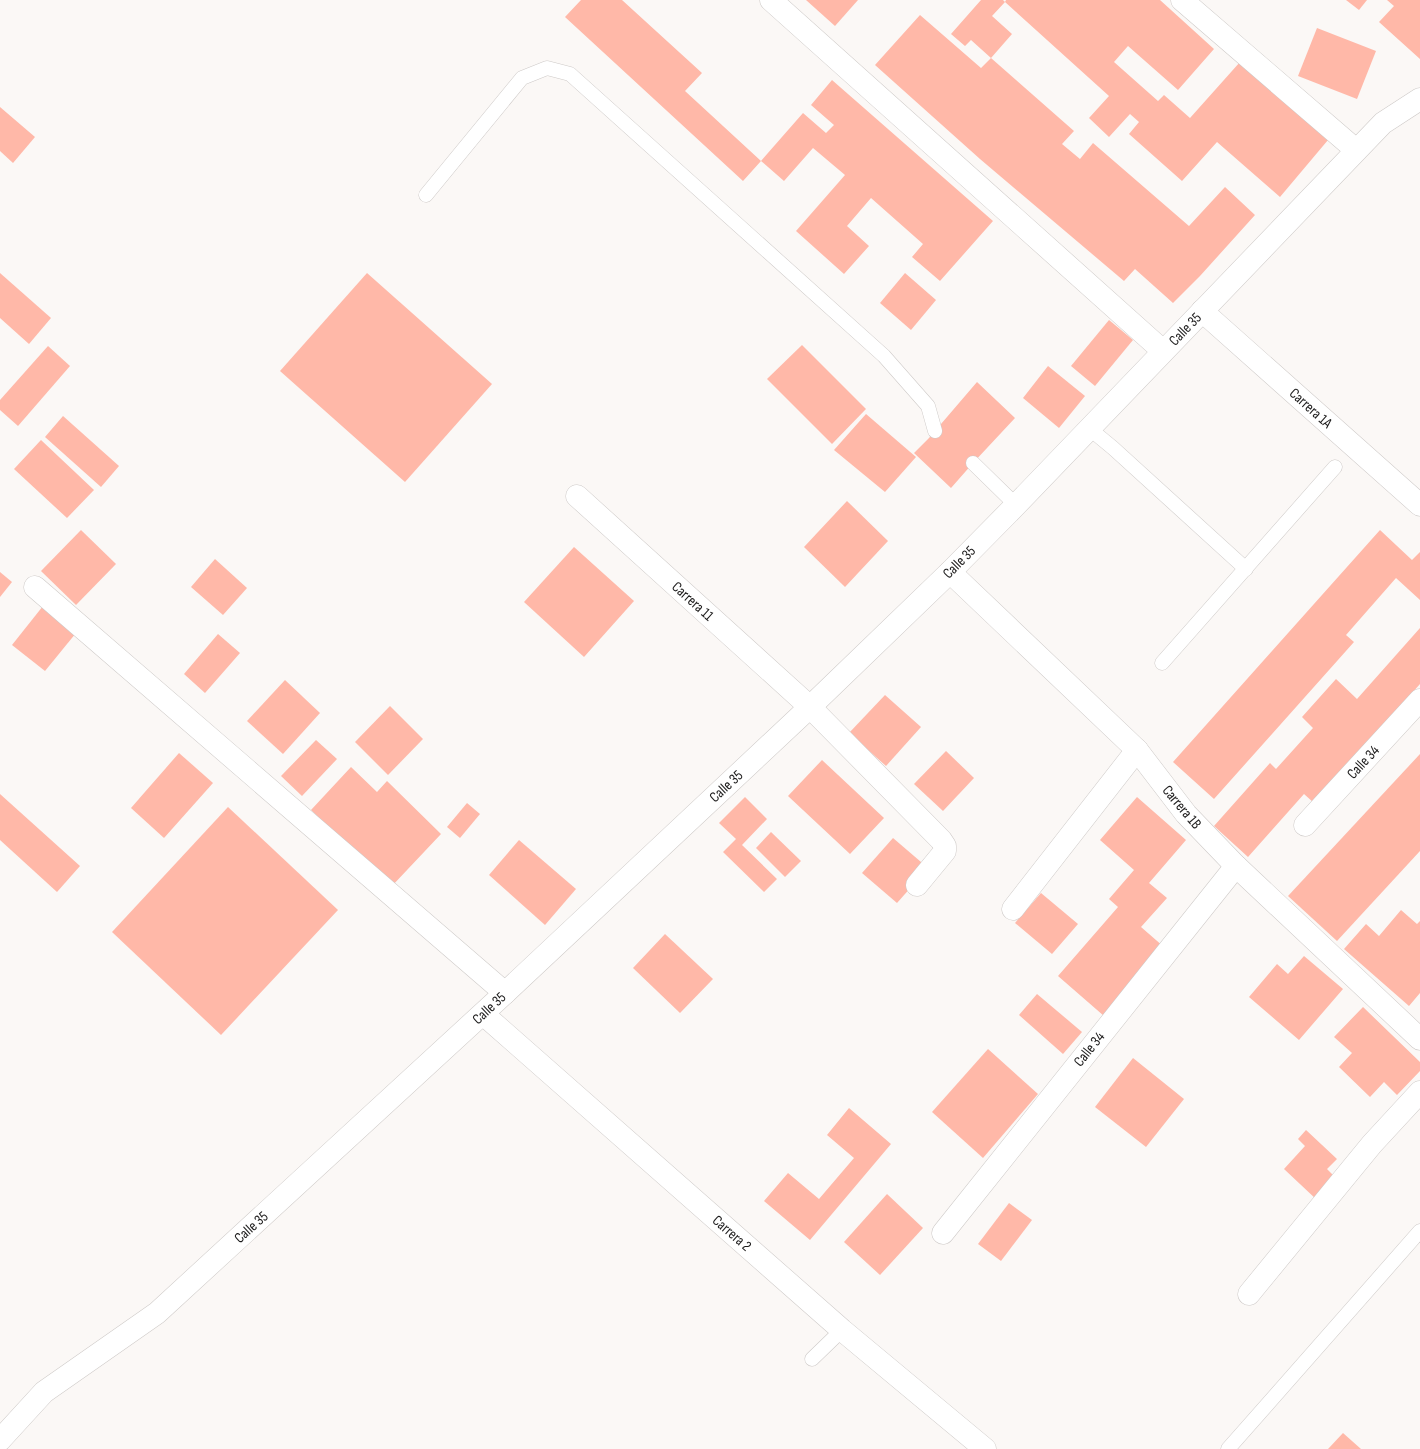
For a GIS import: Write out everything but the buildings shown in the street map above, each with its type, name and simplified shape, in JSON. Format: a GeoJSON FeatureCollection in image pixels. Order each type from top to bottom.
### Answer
{"type":"FeatureCollection","features":[{"type":"Feature","properties":{"kind":"street"},"geometry":{"type":"LineString","coordinates":[[771,0],[1163,351]]}},
{"type":"Feature","properties":{"kind":"street"},"geometry":{"type":"LineString","coordinates":[[1182,0],[1356,150]]}},
{"type":"Feature","properties":{"kind":"street","name":"Calle 35"},"geometry":{"type":"LineString","coordinates":[[0,1440],[44,1392],[157,1313],[483,1014],[810,707],[950,572],[1016,505],[1383,122],[1420,99]]}},
{"type":"Feature","properties":{"kind":"street","name":"Carrera 1A"},"geometry":{"type":"LineString","coordinates":[[1202,311],[1420,505]]}},
{"type":"Feature","properties":{"kind":"street","name":"Carrera 11"},"geometry":{"type":"LineString","coordinates":[[576,496],[810,707],[945,846],[945,852],[917,885]]}},
{"type":"Feature","properties":{"kind":"street","name":"Carrera 1B"},"geometry":{"type":"LineString","coordinates":[[950,572],[1137,750],[1186,814],[1236,866],[1420,1039]]}},
{"type":"Feature","properties":{"kind":"street"},"geometry":{"type":"LineString","coordinates":[[35,587],[505,993]]}},
{"type":"Feature","properties":{"kind":"street","name":"Calle 34"},"geometry":{"type":"LineString","coordinates":[[1305,825],[1420,700]]}},
{"type":"Feature","properties":{"kind":"street"},"geometry":{"type":"LineString","coordinates":[[1013,909],[1137,750]]}},
{"type":"Feature","properties":{"kind":"street","name":"Calle 34"},"geometry":{"type":"LineString","coordinates":[[943,1233],[1236,866]]}},
{"type":"Feature","properties":{"kind":"street","name":"Carrera 2"},"geometry":{"type":"LineString","coordinates":[[483,1014],[842,1330],[985,1449]]}},
{"type":"Feature","properties":{"kind":"street"},"geometry":{"type":"LineString","coordinates":[[1249,1294],[1372,1144],[1420,1092]]}},
{"type":"Feature","properties":{"kind":"lane"},"geometry":{"type":"LineString","coordinates":[[426,195],[522,78],[547,68],[570,74],[884,356],[928,406],[935,430]]}},
{"type":"Feature","properties":{"kind":"lane"},"geometry":{"type":"LineString","coordinates":[[1090,429],[1119,453],[1246,569]]}},
{"type":"Feature","properties":{"kind":"lane"},"geometry":{"type":"LineString","coordinates":[[973,463],[1016,505]]}},
{"type":"Feature","properties":{"kind":"lane"},"geometry":{"type":"LineString","coordinates":[[1162,663],[1335,467]]}},
{"type":"Feature","properties":{"kind":"lane"},"geometry":{"type":"LineString","coordinates":[[1228,1449],[1420,1231]]}},
{"type":"Feature","properties":{"kind":"lane"},"geometry":{"type":"LineString","coordinates":[[812,1359],[842,1330]]}}]}
